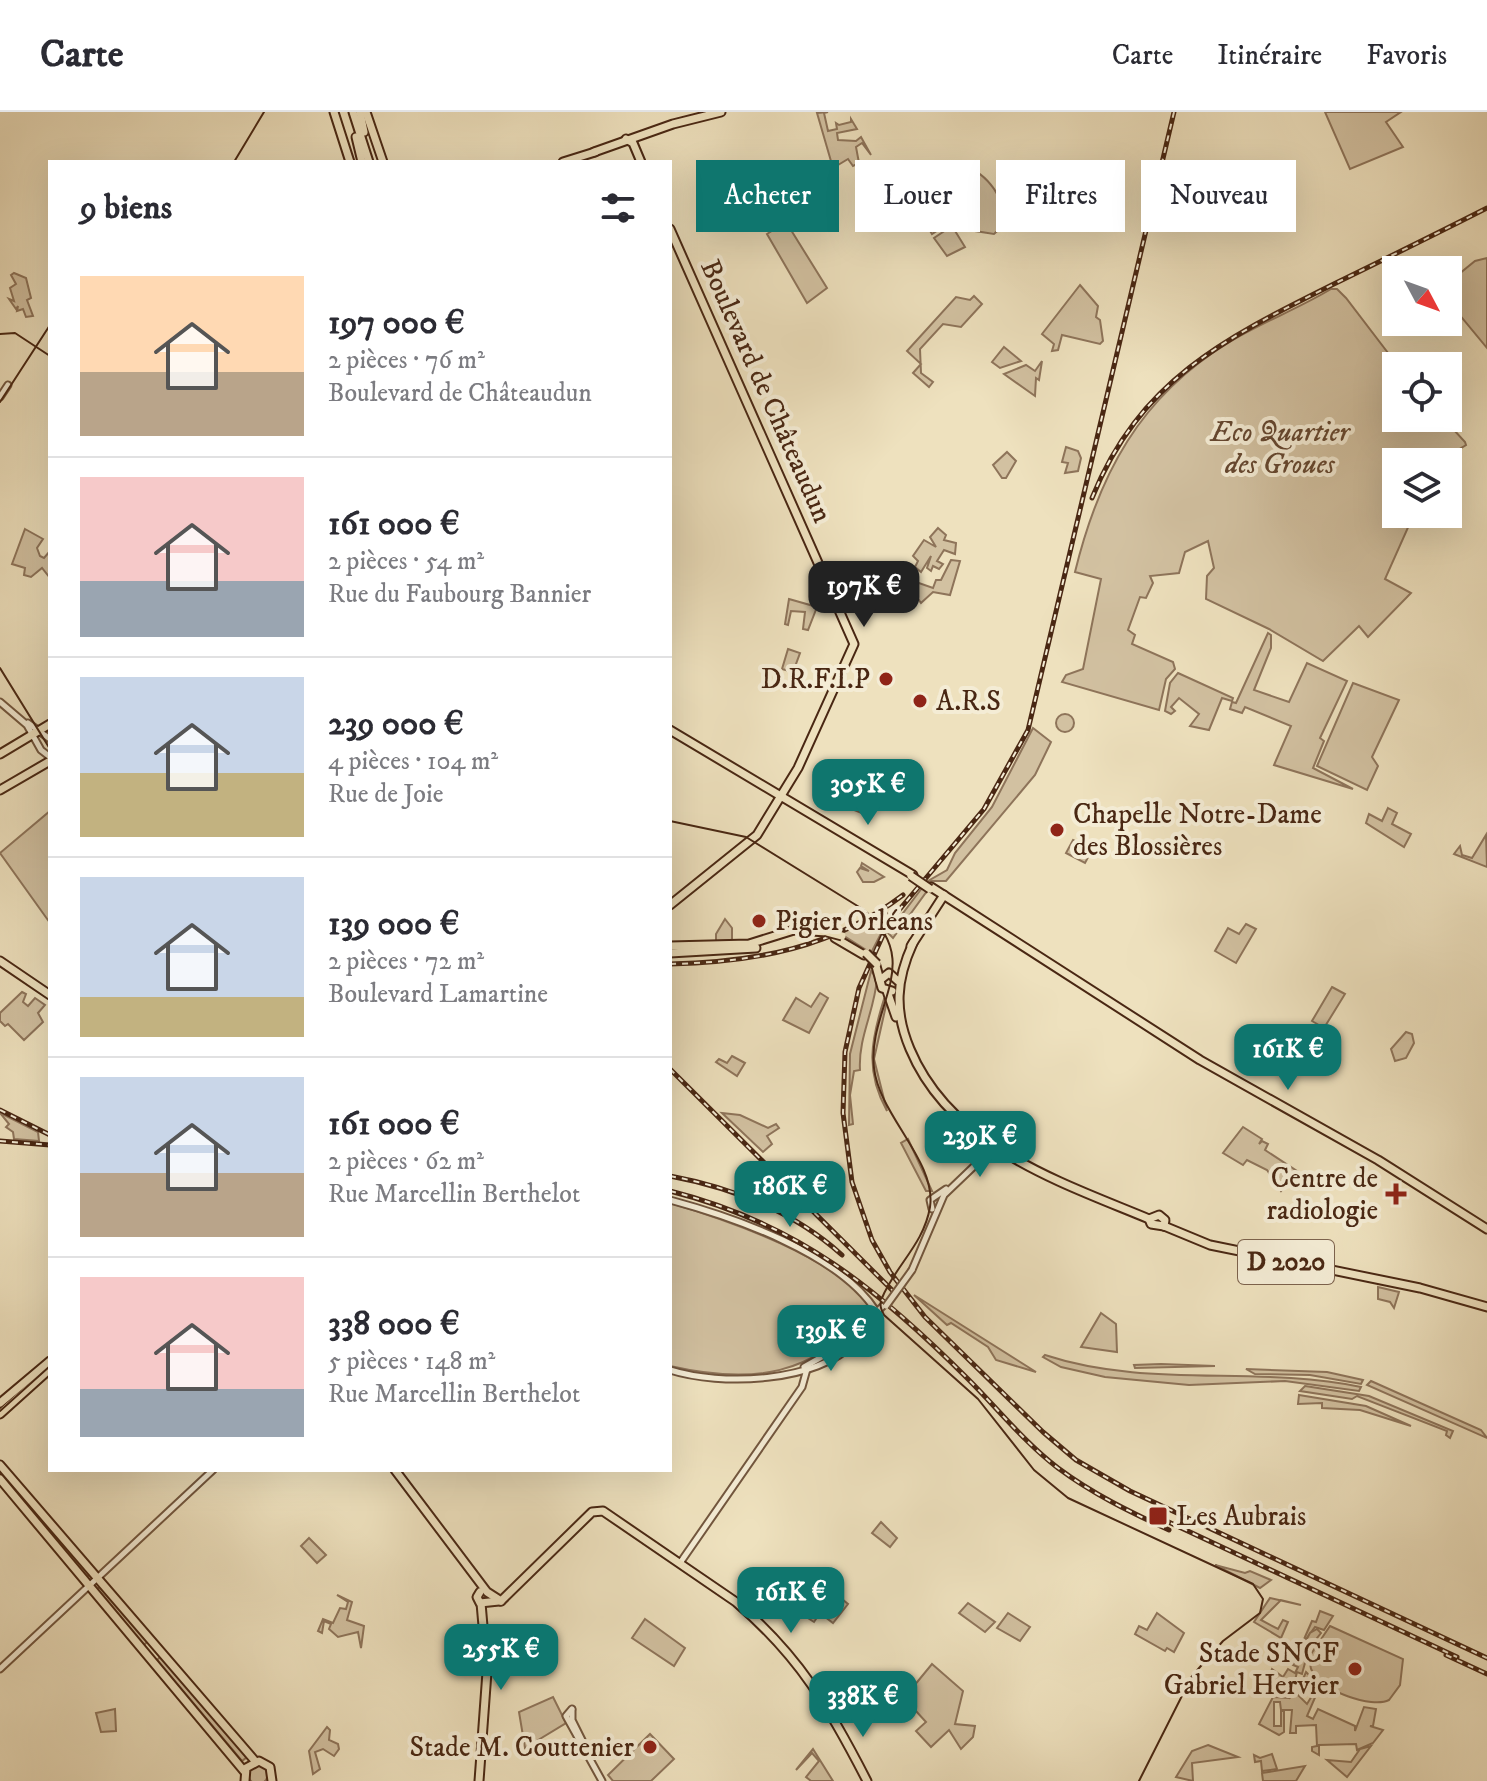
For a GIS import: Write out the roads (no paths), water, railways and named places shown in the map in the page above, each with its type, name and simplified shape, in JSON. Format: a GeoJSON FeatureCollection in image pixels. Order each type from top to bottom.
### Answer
{"type":"FeatureCollection","features":[{"type":"Feature","properties":{"kind":"main road"},"geometry":{"type":"LineString","coordinates":[[334,112],[349,160]]}},
{"type":"Feature","properties":{"kind":"main road"},"geometry":{"type":"LineString","coordinates":[[351,112],[362,160]]}},
{"type":"Feature","properties":{"kind":"main road"},"geometry":{"type":"LineString","coordinates":[[351,112],[368,160]]}},
{"type":"Feature","properties":{"kind":"main road"},"geometry":{"type":"LineString","coordinates":[[360,112],[369,160]]}},
{"type":"Feature","properties":{"kind":"main road"},"geometry":{"type":"LineString","coordinates":[[366,112],[382,160]]}},
{"type":"Feature","properties":{"kind":"main road"},"geometry":{"type":"LineString","coordinates":[[632,140],[665,126],[721,112]]}},
{"type":"Feature","properties":{"kind":"main road"},"geometry":{"type":"LineString","coordinates":[[569,160],[684,122]]}},
{"type":"Feature","properties":{"kind":"main road"},"geometry":{"type":"LineString","coordinates":[[632,140],[640,160]]}},
{"type":"Feature","properties":{"kind":"main road","name":"Boulevard de Châteaudun"},"geometry":{"type":"LineString","coordinates":[[672,234],[854,650],[782,797],[753,841],[672,903]]}},
{"type":"Feature","properties":{"kind":"main road"},"geometry":{"type":"LineString","coordinates":[[0,754],[48,726]]}},
{"type":"Feature","properties":{"kind":"main road"},"geometry":{"type":"LineString","coordinates":[[672,731],[911,875]]}},
{"type":"Feature","properties":{"kind":"main road"},"geometry":{"type":"LineString","coordinates":[[0,790],[48,760]]}},
{"type":"Feature","properties":{"kind":"main road"},"geometry":{"type":"LineString","coordinates":[[782,797],[869,848],[1200,1060],[1378,1160],[1487,1229]]}},
{"type":"Feature","properties":{"kind":"main road"},"geometry":{"type":"LineString","coordinates":[[880,980],[890,973],[913,943],[943,896]]}},
{"type":"Feature","properties":{"kind":"main road"},"geometry":{"type":"LineString","coordinates":[[672,953],[748,949],[794,932]]}},
{"type":"Feature","properties":{"kind":"main road"},"geometry":{"type":"LineString","coordinates":[[672,946],[749,944],[794,932],[838,937],[890,973],[898,983],[898,1008],[907,1040],[933,1090],[957,1118],[994,1147],[1052,1179]]}},
{"type":"Feature","properties":{"kind":"main road"},"geometry":{"type":"LineString","coordinates":[[887,991],[894,990],[898,983],[913,943]]}},
{"type":"Feature","properties":{"kind":"main road"},"geometry":{"type":"LineString","coordinates":[[0,961],[48,994]]}},
{"type":"Feature","properties":{"kind":"main road"},"geometry":{"type":"LineString","coordinates":[[876,965],[880,986],[887,991],[913,1063],[931,1091],[975,1135],[1052,1179]]}},
{"type":"Feature","properties":{"kind":"main road"},"geometry":{"type":"LineString","coordinates":[[975,1135],[978,1158]]}},
{"type":"Feature","properties":{"kind":"main road","name":"D 2020"},"geometry":{"type":"LineString","coordinates":[[1052,1179],[1149,1219],[1159,1215],[1165,1220],[1164,1226],[1210,1245],[1420,1288],[1487,1307]]}},
{"type":"Feature","properties":{"kind":"main road"},"geometry":{"type":"LineString","coordinates":[[0,1403],[48,1363]]}},
{"type":"Feature","properties":{"kind":"main road"},"geometry":{"type":"LineString","coordinates":[[0,1414],[48,1371]]}},
{"type":"Feature","properties":{"kind":"main road"},"geometry":{"type":"LineString","coordinates":[[0,1465],[255,1761],[270,1767],[272,1781]]}},
{"type":"Feature","properties":{"kind":"main road"},"geometry":{"type":"LineString","coordinates":[[397,1472],[476,1576],[485,1596],[487,1672],[479,1781]]}},
{"type":"Feature","properties":{"kind":"main road"},"geometry":{"type":"LineString","coordinates":[[0,1479],[244,1771],[245,1781]]}},
{"type":"Feature","properties":{"kind":"main road"},"geometry":{"type":"LineString","coordinates":[[485,1596],[501,1601],[594,1510],[611,1515],[742,1607],[808,1676],[831,1710],[867,1781]]}},
{"type":"Feature","properties":{"kind":"main road"},"geometry":{"type":"LineString","coordinates":[[33,1518],[41,1512]]}},
{"type":"Feature","properties":{"kind":"main road"},"geometry":{"type":"LineString","coordinates":[[244,1771],[255,1761]]}},
{"type":"Feature","properties":{"kind":"street"},"geometry":{"type":"LineString","coordinates":[[0,397],[8,385]]}},
{"type":"Feature","properties":{"kind":"street"},"geometry":{"type":"LineString","coordinates":[[3,704],[34,736],[48,739]]}},
{"type":"Feature","properties":{"kind":"street"},"geometry":{"type":"LineString","coordinates":[[3,704],[26,726],[48,757]]}},
{"type":"Feature","properties":{"kind":"street"},"geometry":{"type":"LineString","coordinates":[[672,1370],[749,1380],[807,1369],[855,1342],[913,1267],[939,1199],[978,1158],[994,1147]]}},
{"type":"Feature","properties":{"kind":"street"},"geometry":{"type":"LineString","coordinates":[[934,1210],[929,1202],[939,1199],[994,1147]]}},
{"type":"Feature","properties":{"kind":"street"},"geometry":{"type":"LineString","coordinates":[[672,1201],[746,1225],[799,1250],[855,1288],[877,1312]]}},
{"type":"Feature","properties":{"kind":"street"},"geometry":{"type":"LineString","coordinates":[[798,1372],[841,1346],[885,1305]]}},
{"type":"Feature","properties":{"kind":"street"},"geometry":{"type":"LineString","coordinates":[[855,1342],[877,1312]]}},
{"type":"Feature","properties":{"kind":"street"},"geometry":{"type":"LineString","coordinates":[[680,1563],[802,1387],[807,1369]]}},
{"type":"Feature","properties":{"kind":"street"},"geometry":{"type":"LineString","coordinates":[[798,1372],[802,1387]]}},
{"type":"Feature","properties":{"kind":"street"},"geometry":{"type":"LineString","coordinates":[[0,1669],[211,1472]]}},
{"type":"Feature","properties":{"kind":"street"},"geometry":{"type":"LineString","coordinates":[[589,1757],[570,1710],[566,1716],[589,1757],[604,1781]]}},
{"type":"Feature","properties":{"kind":"tram line"},"geometry":{"type":"LineString","coordinates":[[235,160],[264,112]]}},
{"type":"Feature","properties":{"kind":"tram line"},"geometry":{"type":"LineString","coordinates":[[0,402],[48,328]]}},
{"type":"Feature","properties":{"kind":"tram line"},"geometry":{"type":"LineString","coordinates":[[0,334],[15,333],[48,355]]}},
{"type":"Feature","properties":{"kind":"tram line"},"geometry":{"type":"LineString","coordinates":[[0,668],[48,746]]}},
{"type":"Feature","properties":{"kind":"tram line"},"geometry":{"type":"LineString","coordinates":[[672,821],[746,837],[864,910],[882,930],[891,948],[893,967],[874,1046],[874,1068],[886,1103],[925,1173],[930,1190],[930,1207],[916,1244],[882,1298],[884,1315],[978,1399],[1034,1470],[1068,1498],[1253,1584],[1263,1599],[1260,1613],[1223,1641],[1192,1676],[1139,1781]]}},
{"type":"Feature","properties":{"kind":"tram line"},"geometry":{"type":"LineString","coordinates":[[0,1411],[48,1368]]}},
{"type":"Feature","properties":{"kind":"railway"},"geometry":{"type":"LineString","coordinates":[[1174,112],[1028,730],[984,809],[889,922],[859,988],[845,1052],[843,1113],[852,1182],[872,1240],[890,1272],[925,1317],[1076,1460],[1130,1491],[1487,1658]]}},
{"type":"Feature","properties":{"kind":"railway"},"geometry":{"type":"LineString","coordinates":[[1092,498],[1112,456],[1136,421],[1163,391],[1193,365],[1262,321],[1487,208]]}},
{"type":"Feature","properties":{"kind":"railway"},"geometry":{"type":"LineString","coordinates":[[672,964],[733,960],[792,949],[849,928],[903,895]]}},
{"type":"Feature","properties":{"kind":"railway"},"geometry":{"type":"LineString","coordinates":[[672,1071],[894,1292]]}},
{"type":"Feature","properties":{"kind":"railway"},"geometry":{"type":"LineString","coordinates":[[0,1110],[48,1134]]}},
{"type":"Feature","properties":{"kind":"railway"},"geometry":{"type":"LineString","coordinates":[[0,1141],[48,1145]]}},
{"type":"Feature","properties":{"kind":"railway"},"geometry":{"type":"LineString","coordinates":[[672,1176],[717,1187],[762,1204],[803,1226],[842,1255]]}},
{"type":"Feature","properties":{"kind":"railway"},"geometry":{"type":"LineString","coordinates":[[672,1192],[757,1221],[833,1263],[868,1288],[935,1346],[1034,1448],[1058,1468],[1112,1502],[1169,1530]]}},
{"type":"Feature","properties":{"kind":"railway"},"geometry":{"type":"LineString","coordinates":[[1160,1518],[1457,1657]]}},
{"type":"Feature","properties":{"kind":"railway"},"geometry":{"type":"LineString","coordinates":[[1446,1655],[1487,1674]]}},
{"type":"Feature","properties":{"kind":"place","name":"D.R.F.I.P"},"geometry":{"type":"Point","coordinates":[886,679]}},
{"type":"Feature","properties":{"kind":"place","name":"A.R.S"},"geometry":{"type":"Point","coordinates":[920,701]}},
{"type":"Feature","properties":{"kind":"place","name":"Chapelle Notre-Dame des Blossières"},"geometry":{"type":"Point","coordinates":[1057,830]}},
{"type":"Feature","properties":{"kind":"place","name":"Pigier Orléans"},"geometry":{"type":"Point","coordinates":[759,921]}},
{"type":"Feature","properties":{"kind":"place","name":"Centre de radiologie"},"geometry":{"type":"Point","coordinates":[1396,1194]}},
{"type":"Feature","properties":{"kind":"place","name":"Les Aubrais"},"geometry":{"type":"Point","coordinates":[1158,1516]}},
{"type":"Feature","properties":{"kind":"place","name":"Stade SNCF Gabriel Hervier"},"geometry":{"type":"Point","coordinates":[1355,1669]}},
{"type":"Feature","properties":{"kind":"place","name":"Stade M. Couttenier"},"geometry":{"type":"Point","coordinates":[650,1747]}},
{"type":"Feature","properties":{"kind":"park label","name":"Eco Quartier des Groues"},"geometry":{"type":"Point","coordinates":[1280,448]}}]}
